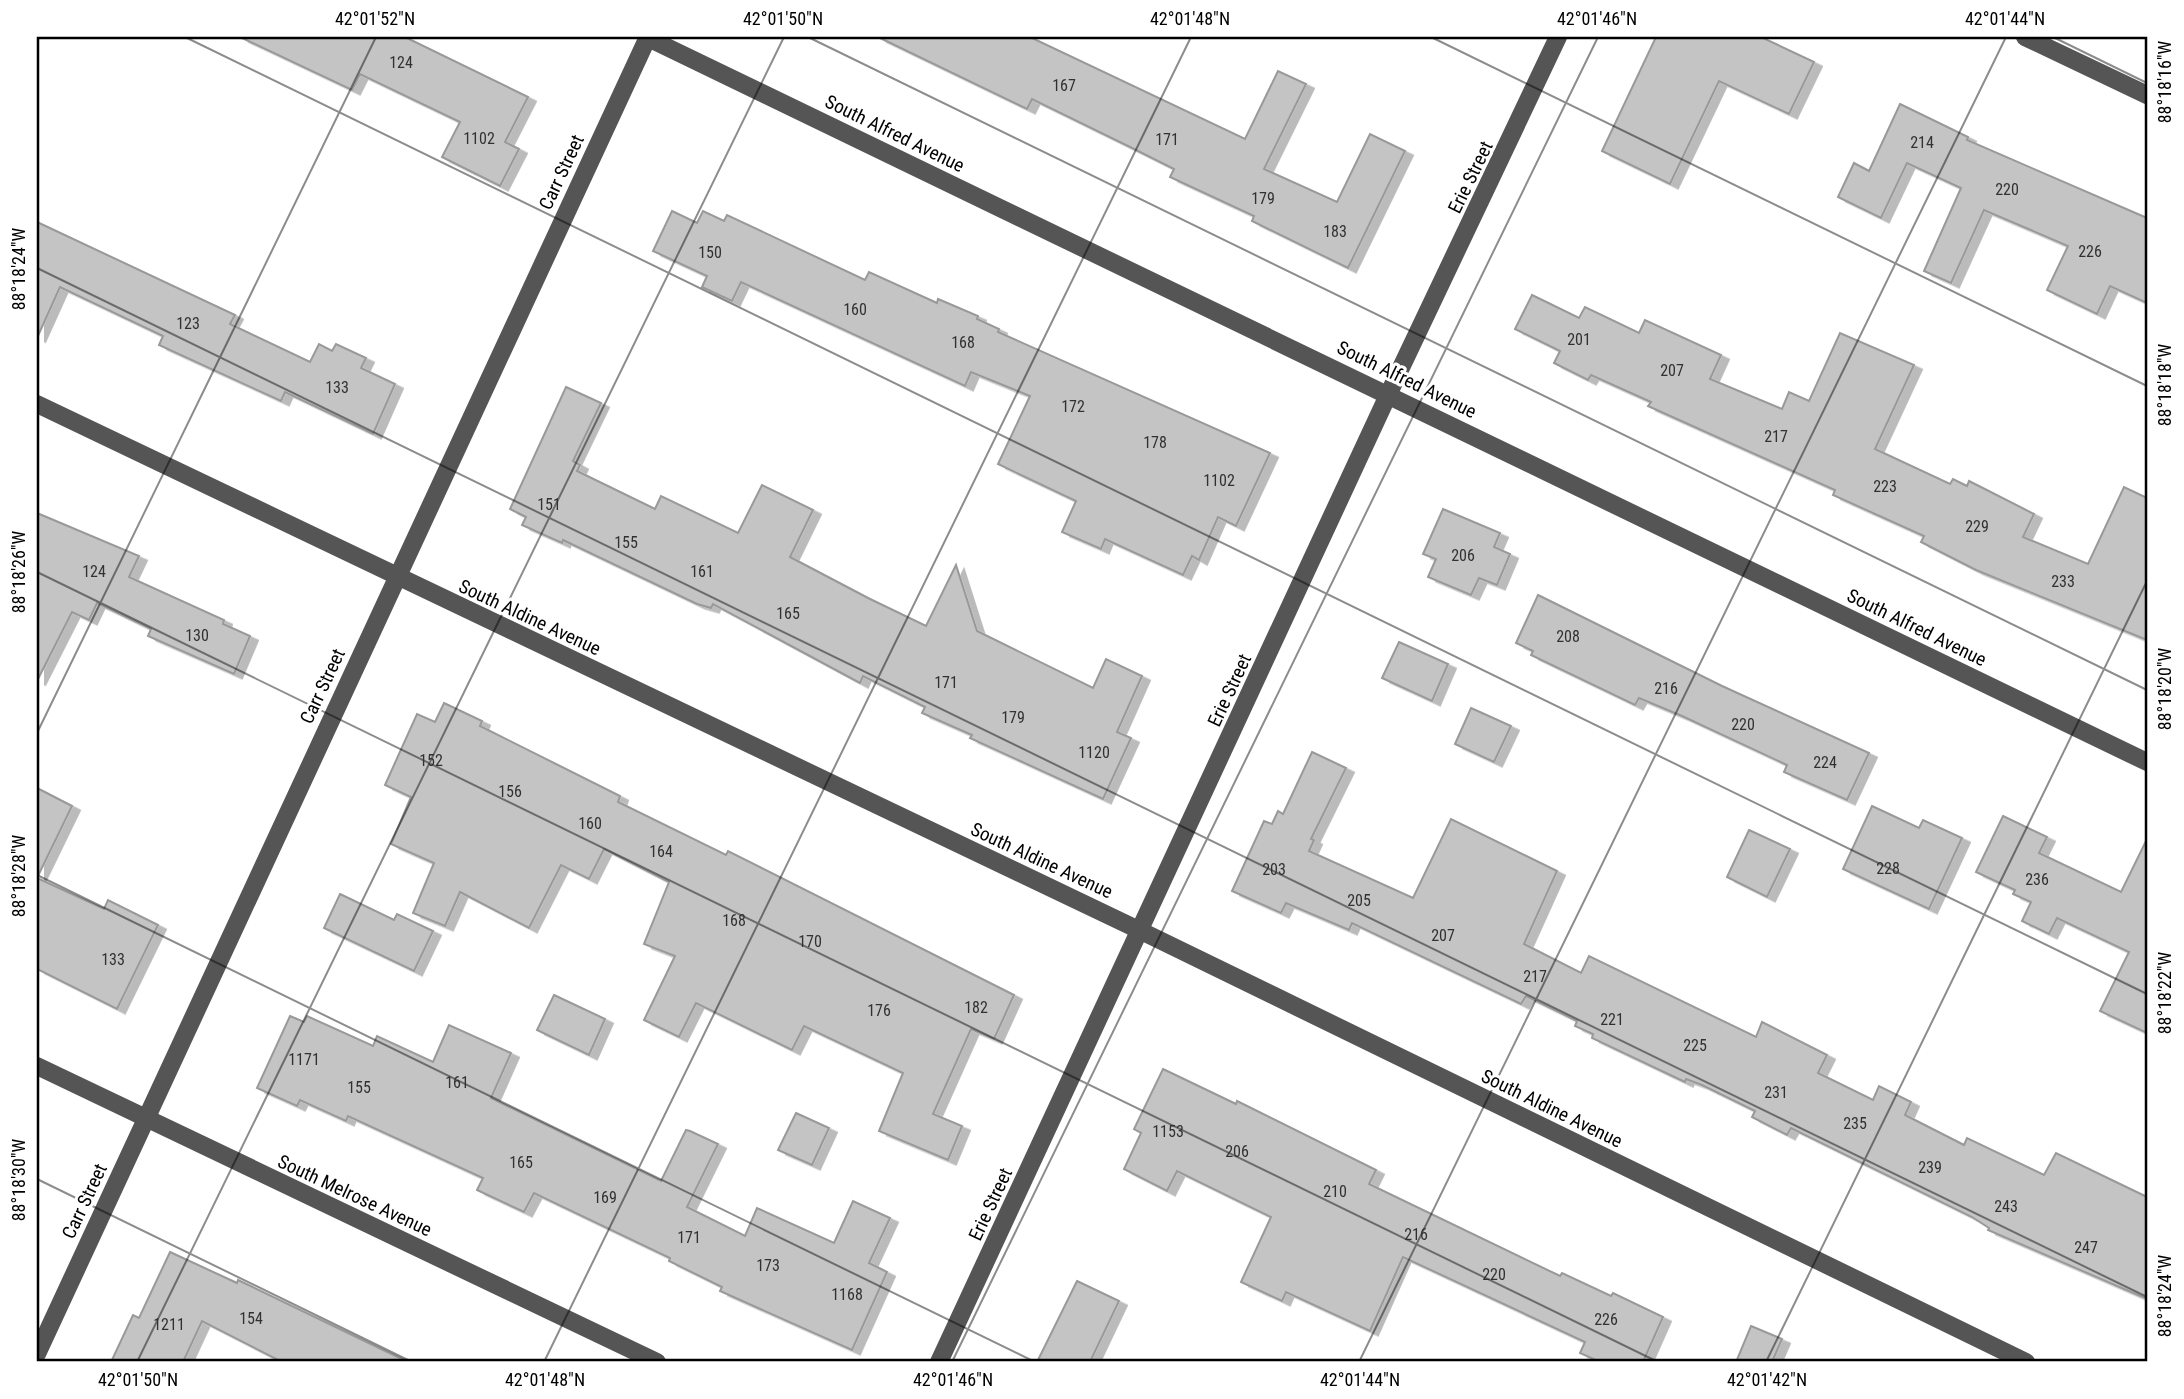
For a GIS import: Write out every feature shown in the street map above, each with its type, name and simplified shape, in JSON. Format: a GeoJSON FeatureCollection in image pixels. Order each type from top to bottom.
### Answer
{"type":"FeatureCollection","features":[{"type":"Feature","properties":{"kind":"street","name":"South Alfred Avenue"},"geometry":{"type":"LineString","coordinates":[[647,37],[1389,393],[2147,762]]}},
{"type":"Feature","properties":{"kind":"street","name":"Carr Street"},"geometry":{"type":"LineString","coordinates":[[37,1354],[647,37]]}},
{"type":"Feature","properties":{"kind":"street","name":"Erie Street"},"geometry":{"type":"LineString","coordinates":[[939,1362],[1389,393],[1558,37]]}},
{"type":"Feature","properties":{"kind":"street"},"geometry":{"type":"LineString","coordinates":[[2025,37],[2147,95]]}},
{"type":"Feature","properties":{"kind":"street","name":"South Aldine Avenue"},"geometry":{"type":"LineString","coordinates":[[37,404],[1141,931],[2026,1362]]}},
{"type":"Feature","properties":{"kind":"street","name":"South Melrose Avenue"},"geometry":{"type":"LineString","coordinates":[[37,1066],[656,1362]]}},
{"type":"Feature","properties":{"kind":"building"},"geometry":{"type":"Polygon","coordinates":[[[240,37],[405,37],[528,97],[505,142],[519,149],[500,186],[442,157],[460,122],[360,74],[352,90],[240,37]]]}},
{"type":"Feature","properties":{"kind":"building"},"geometry":{"type":"Polygon","coordinates":[[[878,37],[1030,37],[1245,139],[1278,71],[1306,84],[1264,169],[1337,202],[1370,134],[1405,151],[1348,268],[1252,221],[1254,216],[1170,177],[1174,169],[1130,147],[1032,99],[1027,109],[878,37]]]}},
{"type":"Feature","properties":{"kind":"building"},"geometry":{"type":"Polygon","coordinates":[[[1656,37],[1761,37],[1814,62],[1789,114],[1719,81],[1670,184],[1602,151],[1656,37]]]}},
{"type":"Feature","properties":{"kind":"building"},"geometry":{"type":"Polygon","coordinates":[[[1900,104],[1968,137],[1967,140],[2147,218],[2147,303],[2110,286],[2097,314],[2047,290],[2068,246],[1984,210],[1951,283],[1924,271],[1961,188],[1907,163],[1881,218],[1838,197],[1854,163],[1869,171],[1900,104]]]}},
{"type":"Feature","properties":{"kind":"building"},"geometry":{"type":"Polygon","coordinates":[[[672,211],[697,223],[703,211],[724,221],[727,215],[865,280],[869,272],[937,303],[938,299],[978,316],[977,319],[999,329],[998,332],[1270,453],[1236,526],[1218,517],[1199,560],[1192,556],[1183,575],[1105,539],[1101,549],[1062,532],[1076,501],[998,464],[1030,396],[971,372],[965,386],[741,282],[732,301],[702,287],[707,276],[653,251],[672,211]]]}},
{"type":"Feature","properties":{"kind":"building"},"geometry":{"type":"Polygon","coordinates":[[[37,222],[235,315],[230,324],[310,362],[319,344],[332,351],[336,344],[366,358],[361,368],[395,384],[373,434],[285,392],[281,401],[159,345],[163,336],[60,287],[37,338],[37,222]]]}},
{"type":"Feature","properties":{"kind":"building"},"geometry":{"type":"Polygon","coordinates":[[[1532,295],[1579,318],[1585,307],[1639,333],[1645,320],[1721,355],[1710,379],[1782,409],[1789,392],[1809,401],[1840,333],[1914,365],[1875,449],[1950,484],[1953,479],[1967,486],[1969,481],[2034,514],[2023,537],[2088,564],[2124,487],[2147,498],[2147,640],[1976,570],[1921,542],[1924,536],[1833,495],[1835,490],[1648,406],[1651,402],[1591,375],[1588,380],[1554,363],[1560,351],[1515,329],[1532,295]]]}},
{"type":"Feature","properties":{"kind":"building"},"geometry":{"type":"Polygon","coordinates":[[[566,387],[601,403],[573,461],[580,465],[577,471],[655,509],[661,496],[738,533],[762,485],[813,510],[790,557],[868,598],[926,626],[956,565],[977,631],[1093,688],[1106,659],[1142,676],[1117,732],[1131,738],[1103,799],[970,738],[972,735],[922,713],[925,707],[863,676],[860,683],[713,604],[711,608],[697,604],[563,540],[562,543],[522,525],[526,517],[510,509],[566,387]]]}},
{"type":"Feature","properties":{"kind":"building"},"geometry":{"type":"Polygon","coordinates":[[[1443,509],[1500,533],[1494,547],[1510,554],[1497,585],[1479,578],[1471,595],[1428,577],[1436,559],[1423,554],[1443,509]]]}},
{"type":"Feature","properties":{"kind":"building"},"geometry":{"type":"Polygon","coordinates":[[[37,513],[139,556],[129,577],[224,620],[223,624],[250,636],[234,674],[148,636],[151,629],[97,603],[89,620],[72,612],[37,681],[37,513]]]}},
{"type":"Feature","properties":{"kind":"building"},"geometry":{"type":"Polygon","coordinates":[[[1538,595],[1722,686],[1869,753],[1847,800],[1784,772],[1787,765],[1682,716],[1639,698],[1635,705],[1531,655],[1533,651],[1516,643],[1538,595]]]}},
{"type":"Feature","properties":{"kind":"building"},"geometry":{"type":"Polygon","coordinates":[[[1399,642],[1448,664],[1432,701],[1382,678],[1399,642]]]}},
{"type":"Feature","properties":{"kind":"building"},"geometry":{"type":"Polygon","coordinates":[[[444,703],[482,721],[480,726],[620,796],[618,802],[726,855],[728,851],[1014,995],[994,1039],[971,1029],[933,1114],[962,1126],[948,1160],[879,1131],[903,1073],[804,1026],[792,1050],[696,1003],[679,1037],[644,1020],[675,956],[644,944],[669,882],[604,849],[589,879],[561,865],[529,928],[460,892],[445,926],[413,913],[434,863],[391,844],[411,797],[385,785],[417,714],[435,722],[444,703]]]}},
{"type":"Feature","properties":{"kind":"building"},"geometry":{"type":"Polygon","coordinates":[[[1471,708],[1511,726],[1494,762],[1455,744],[1471,708]]]}},
{"type":"Feature","properties":{"kind":"building"},"geometry":{"type":"Polygon","coordinates":[[[1312,752],[1346,768],[1311,839],[1314,840],[1309,851],[1413,898],[1451,819],[1557,871],[1524,944],[1581,973],[1589,956],[1756,1037],[1762,1022],[1827,1055],[1818,1073],[1873,1100],[1879,1086],[1911,1102],[1905,1115],[1964,1145],[1967,1138],[2044,1175],[2056,1153],[2147,1197],[2147,1299],[1988,1230],[1989,1228],[1972,1217],[1791,1128],[1787,1135],[1752,1117],[1755,1111],[1702,1085],[1686,1079],[1685,1082],[1592,1038],[1593,1034],[1575,1026],[1577,1021],[1526,996],[1521,1004],[1352,923],[1349,930],[1286,903],[1281,913],[1232,891],[1264,821],[1272,824],[1278,811],[1283,814],[1312,752]]]}},
{"type":"Feature","properties":{"kind":"building"},"geometry":{"type":"Polygon","coordinates":[[[37,788],[72,806],[37,878],[37,788]]]}},
{"type":"Feature","properties":{"kind":"building"},"geometry":{"type":"Polygon","coordinates":[[[1872,806],[1919,828],[1923,820],[1962,838],[1929,909],[1843,869],[1872,806]]]}},
{"type":"Feature","properties":{"kind":"building"},"geometry":{"type":"Polygon","coordinates":[[[2003,816],[2047,837],[2039,853],[2121,892],[2147,839],[2147,1033],[2100,1011],[2129,952],[2057,918],[2049,934],[2022,921],[2031,902],[2013,894],[2015,890],[1976,872],[2003,816]]]}},
{"type":"Feature","properties":{"kind":"building"},"geometry":{"type":"Polygon","coordinates":[[[1749,830],[1790,849],[1767,897],[1727,877],[1749,830]]]}},
{"type":"Feature","properties":{"kind":"building"},"geometry":{"type":"Polygon","coordinates":[[[37,878],[104,909],[108,900],[158,925],[117,1009],[37,969],[37,878]]]}},
{"type":"Feature","properties":{"kind":"building"},"geometry":{"type":"Polygon","coordinates":[[[340,894],[394,920],[397,914],[433,931],[414,971],[324,928],[340,894]]]}},
{"type":"Feature","properties":{"kind":"building"},"geometry":{"type":"Polygon","coordinates":[[[554,995],[605,1019],[589,1055],[537,1030],[554,995]]]}},
{"type":"Feature","properties":{"kind":"building"},"geometry":{"type":"Polygon","coordinates":[[[290,1016],[304,1022],[307,1016],[373,1046],[377,1036],[433,1062],[449,1025],[511,1053],[491,1098],[661,1181],[686,1130],[718,1144],[687,1207],[745,1236],[757,1208],[834,1243],[853,1201],[890,1218],[869,1263],[887,1272],[852,1350],[720,1291],[722,1287],[669,1261],[670,1258],[534,1193],[524,1212],[477,1190],[483,1178],[348,1116],[346,1121],[300,1100],[297,1106],[257,1088],[290,1016]]]}},
{"type":"Feature","properties":{"kind":"building"},"geometry":{"type":"Polygon","coordinates":[[[1163,1069],[1236,1104],[1237,1101],[1376,1170],[1369,1184],[1560,1276],[1562,1273],[1611,1296],[1613,1293],[1663,1317],[1643,1362],[1600,1362],[1580,1353],[1585,1342],[1403,1257],[1370,1331],[1286,1292],[1282,1301],[1241,1282],[1271,1217],[1177,1171],[1167,1191],[1124,1169],[1141,1133],[1134,1129],[1163,1069]]]}},
{"type":"Feature","properties":{"kind":"building"},"geometry":{"type":"Polygon","coordinates":[[[796,1113],[829,1128],[812,1165],[778,1150],[796,1113]]]}},
{"type":"Feature","properties":{"kind":"building"},"geometry":{"type":"Polygon","coordinates":[[[170,1252],[237,1283],[238,1280],[408,1362],[282,1362],[202,1321],[183,1362],[111,1362],[133,1315],[139,1318],[170,1252]]]}},
{"type":"Feature","properties":{"kind":"building"},"geometry":{"type":"Polygon","coordinates":[[[1077,1281],[1119,1301],[1090,1362],[1037,1362],[1077,1281]]]}},
{"type":"Feature","properties":{"kind":"building"},"geometry":{"type":"Polygon","coordinates":[[[1751,1326],[1782,1339],[1772,1362],[1736,1362],[1751,1326]]]}}]}
